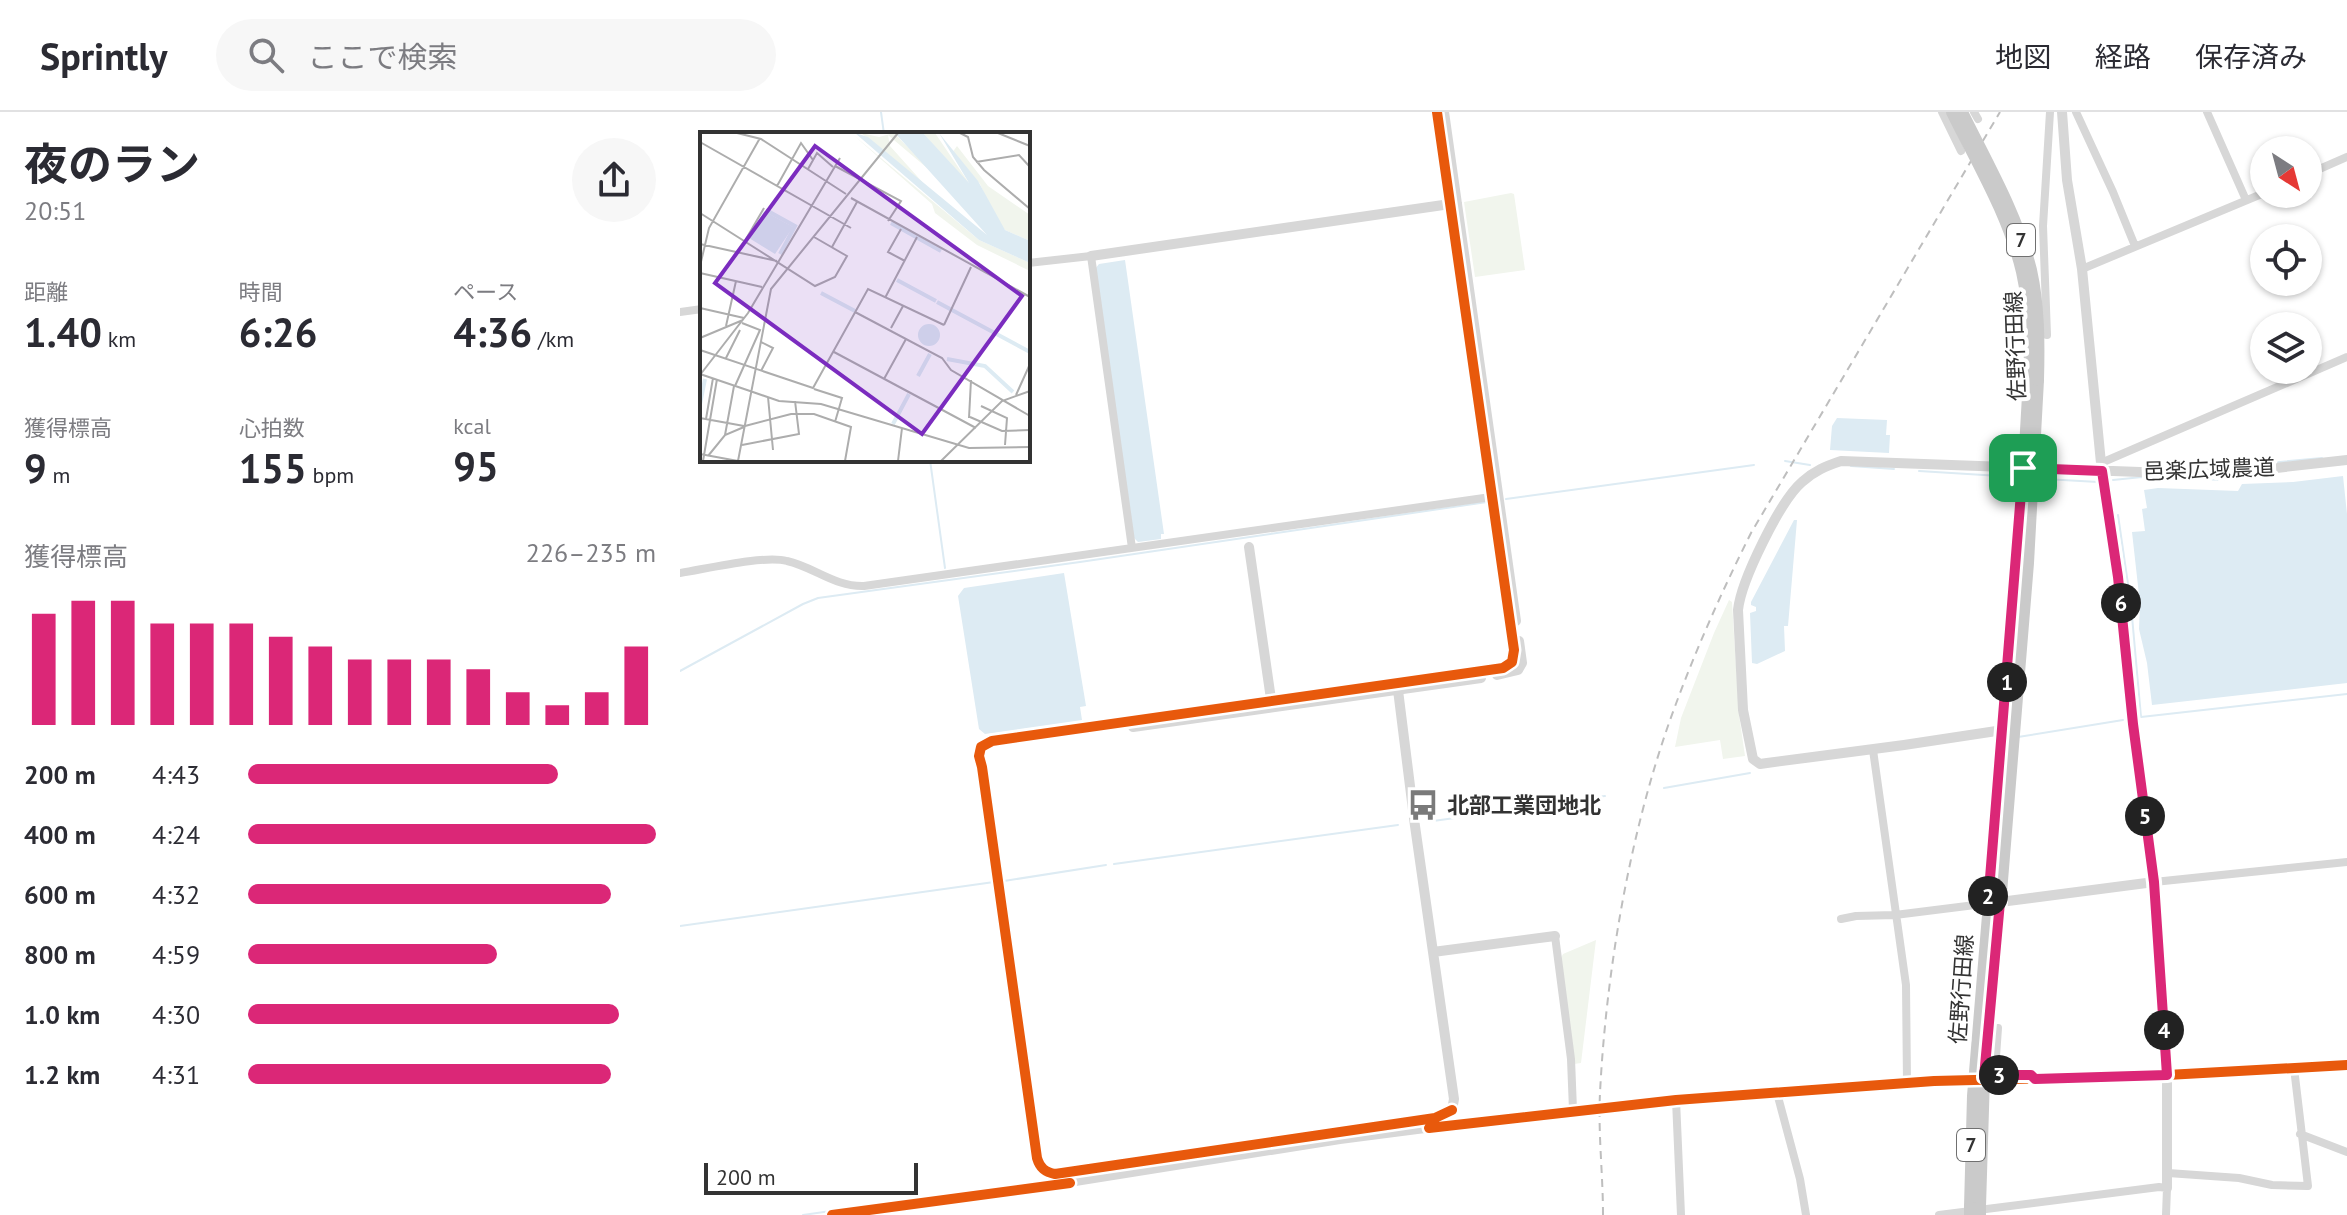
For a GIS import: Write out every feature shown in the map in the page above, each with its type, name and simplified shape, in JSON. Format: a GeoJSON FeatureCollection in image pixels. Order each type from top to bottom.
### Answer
{"type":"FeatureCollection","features":[{"type":"Feature","properties":{"kind":"main road","name":"佐野行田線"},"geometry":{"type":"LineString","coordinates":[[1952,112],[1995,201],[2022,271],[2030,321],[2034,379]]}},
{"type":"Feature","properties":{"kind":"main road","name":"佐野行田線"},"geometry":{"type":"LineString","coordinates":[[1962,112],[2024,247],[2039,320],[2003,730],[1994,902],[1992,1077],[1975,1211]]}},
{"type":"Feature","properties":{"kind":"main road","name":"佐野行田線"},"geometry":{"type":"LineString","coordinates":[[1975,1211],[1973,1096],[2028,563],[2028,468]]}},
{"type":"Feature","properties":{"kind":"street"},"geometry":{"type":"LineString","coordinates":[[1437,112],[1454,204]]}},
{"type":"Feature","properties":{"kind":"street"},"geometry":{"type":"LineString","coordinates":[[1398,686],[1454,1099],[1452,1110],[1441,1117],[1421,1120],[1063,1173],[1045,1171],[1037,1158],[982,767],[983,752],[990,747],[1271,704],[1398,686],[1511,673],[1518,670],[1522,663],[1495,496],[1444,112]]}},
{"type":"Feature","properties":{"kind":"street"},"geometry":{"type":"LineString","coordinates":[[1942,112],[1961,151]]}},
{"type":"Feature","properties":{"kind":"street"},"geometry":{"type":"LineString","coordinates":[[2047,335],[2043,226],[2050,112]]}},
{"type":"Feature","properties":{"kind":"street"},"geometry":{"type":"LineString","coordinates":[[2062,112],[2067,180],[2082,269],[2102,467],[2154,882],[2167,1075],[2166,1215]]}},
{"type":"Feature","properties":{"kind":"street"},"geometry":{"type":"LineString","coordinates":[[2076,112],[2135,246]]}},
{"type":"Feature","properties":{"kind":"street"},"geometry":{"type":"LineString","coordinates":[[2207,112],[2246,200]]}},
{"type":"Feature","properties":{"kind":"street"},"geometry":{"type":"LineString","coordinates":[[2322,168],[2347,157]]}},
{"type":"Feature","properties":{"kind":"street"},"geometry":{"type":"LineString","coordinates":[[2082,269],[2250,198]]}},
{"type":"Feature","properties":{"kind":"street"},"geometry":{"type":"LineString","coordinates":[[1030,263],[1454,204]]}},
{"type":"Feature","properties":{"kind":"street"},"geometry":{"type":"LineString","coordinates":[[1091,256],[1132,548]]}},
{"type":"Feature","properties":{"kind":"street"},"geometry":{"type":"LineString","coordinates":[[680,312],[700,309]]}},
{"type":"Feature","properties":{"kind":"street"},"geometry":{"type":"LineString","coordinates":[[2102,467],[2347,357]]}},
{"type":"Feature","properties":{"kind":"street","name":"邑楽広域農道"},"geometry":{"type":"LineString","coordinates":[[2003,730],[1760,764],[1751,756],[1743,710],[1738,605],[1754,563],[1778,516],[1800,483],[1815,471],[1841,461],[2231,473],[2347,460]]}},
{"type":"Feature","properties":{"kind":"street"},"geometry":{"type":"LineString","coordinates":[[680,573],[775,559],[796,564],[840,583],[864,586],[1495,496]]}},
{"type":"Feature","properties":{"kind":"street"},"geometry":{"type":"LineString","coordinates":[[1249,547],[1271,704]]}},
{"type":"Feature","properties":{"kind":"street"},"geometry":{"type":"LineString","coordinates":[[1873,750],[1906,985],[1907,1083]]}},
{"type":"Feature","properties":{"kind":"street"},"geometry":{"type":"LineString","coordinates":[[1841,919],[2347,862]]}},
{"type":"Feature","properties":{"kind":"street"},"geometry":{"type":"LineString","coordinates":[[1433,952],[1555,936],[1571,1059],[1573,1110]]}},
{"type":"Feature","properties":{"kind":"street"},"geometry":{"type":"LineString","coordinates":[[1998,1028],[1992,1077],[2035,1079],[2167,1075],[2347,1065]]}},
{"type":"Feature","properties":{"kind":"street"},"geometry":{"type":"LineString","coordinates":[[2168,1173],[2308,1186],[2294,1068]]}},
{"type":"Feature","properties":{"kind":"street"},"geometry":{"type":"LineString","coordinates":[[832,1215],[1573,1110],[1960,1079]]}},
{"type":"Feature","properties":{"kind":"street"},"geometry":{"type":"LineString","coordinates":[[1777,1093],[1800,1179],[1806,1215]]}},
{"type":"Feature","properties":{"kind":"street"},"geometry":{"type":"LineString","coordinates":[[1676,1100],[1681,1215]]}},
{"type":"Feature","properties":{"kind":"street"},"geometry":{"type":"LineString","coordinates":[[1452,1110],[1458,1116],[1459,1124]]}},
{"type":"Feature","properties":{"kind":"street"},"geometry":{"type":"LineString","coordinates":[[2300,1134],[2347,1152]]}},
{"type":"Feature","properties":{"kind":"street"},"geometry":{"type":"LineString","coordinates":[[1939,1215],[2167,1188]]}},
{"type":"Feature","properties":{"kind":"shaded area"},"geometry":{"type":"Polygon","coordinates":[[[1514,194],[1525,270],[1475,277],[1464,202],[1514,194]]]}},
{"type":"Feature","properties":{"kind":"shaded area"},"geometry":{"type":"Polygon","coordinates":[[[1125,260],[1164,534],[1161,534],[1161,539],[1138,542],[1134,538],[1095,269],[1099,264],[1125,260]]]}},
{"type":"Feature","properties":{"kind":"shaded area"},"geometry":{"type":"Polygon","coordinates":[[[1837,418],[1887,420],[1889,453],[1830,450],[1832,426],[1837,418]]]}},
{"type":"Feature","properties":{"kind":"shaded area"},"geometry":{"type":"Polygon","coordinates":[[[2343,476],[2347,514],[2347,683],[2152,705],[2139,629],[2140,604],[2132,532],[2145,531],[2142,509],[2147,508],[2144,490],[2238,491],[2242,484],[2343,476]]]}},
{"type":"Feature","properties":{"kind":"shaded area"},"geometry":{"type":"Polygon","coordinates":[[[1794,520],[1797,520],[1788,626],[1784,626],[1785,651],[1757,664],[1752,663],[1750,613],[1756,611],[1756,607],[1751,602],[1794,520]]]}},
{"type":"Feature","properties":{"kind":"shaded area"},"geometry":{"type":"Polygon","coordinates":[[[1064,573],[1086,706],[1080,707],[1082,720],[985,734],[979,729],[958,596],[964,588],[1064,573]]]}},
{"type":"Feature","properties":{"kind":"shaded area"},"geometry":{"type":"Polygon","coordinates":[[[1729,600],[1732,602],[1739,715],[1745,756],[1723,759],[1720,740],[1675,747],[1681,718],[1729,600]]]}},
{"type":"Feature","properties":{"kind":"shaded area"},"geometry":{"type":"Polygon","coordinates":[[[1596,940],[1581,1063],[1574,1064],[1561,958],[1563,954],[1596,940]]]}},
{"type":"Feature","properties":{"kind":"waterway"},"geometry":{"type":"LineString","coordinates":[[881,112],[884,132]]}},
{"type":"Feature","properties":{"kind":"waterway"},"geometry":{"type":"LineString","coordinates":[[2225,467],[2322,458]]}},
{"type":"Feature","properties":{"kind":"waterway"},"geometry":{"type":"LineString","coordinates":[[1785,461],[1810,465]]}},
{"type":"Feature","properties":{"kind":"waterway"},"geometry":{"type":"LineString","coordinates":[[930,462],[945,568]]}},
{"type":"Feature","properties":{"kind":"waterway"},"geometry":{"type":"LineString","coordinates":[[1506,499],[1754,465]]}},
{"type":"Feature","properties":{"kind":"waterway"},"geometry":{"type":"LineString","coordinates":[[1851,466],[1894,469]]}},
{"type":"Feature","properties":{"kind":"waterway"},"geometry":{"type":"LineString","coordinates":[[1919,471],[2000,476]]}},
{"type":"Feature","properties":{"kind":"waterway"},"geometry":{"type":"LineString","coordinates":[[2113,480],[2142,477],[2226,480]]}},
{"type":"Feature","properties":{"kind":"waterway"},"geometry":{"type":"LineString","coordinates":[[2045,479],[2098,482]]}},
{"type":"Feature","properties":{"kind":"waterway"},"geometry":{"type":"LineString","coordinates":[[680,671],[818,598],[1487,502]]}},
{"type":"Feature","properties":{"kind":"waterway"},"geometry":{"type":"LineString","coordinates":[[2118,515],[2131,605],[2141,717],[2347,694]]}},
{"type":"Feature","properties":{"kind":"waterway"},"geometry":{"type":"LineString","coordinates":[[2018,737],[2123,720]]}},
{"type":"Feature","properties":{"kind":"waterway"},"geometry":{"type":"LineString","coordinates":[[1664,788],[1750,773]]}},
{"type":"Feature","properties":{"kind":"waterway"},"geometry":{"type":"LineString","coordinates":[[1580,799],[1605,796]]}},
{"type":"Feature","properties":{"kind":"waterway"},"geometry":{"type":"LineString","coordinates":[[1555,804],[1568,802]]}},
{"type":"Feature","properties":{"kind":"waterway"},"geometry":{"type":"LineString","coordinates":[[1433,821],[1535,807]]}},
{"type":"Feature","properties":{"kind":"waterway"},"geometry":{"type":"LineString","coordinates":[[1114,864],[1398,825]]}},
{"type":"Feature","properties":{"kind":"waterway"},"geometry":{"type":"LineString","coordinates":[[1004,881],[1106,865]]}},
{"type":"Feature","properties":{"kind":"waterway"},"geometry":{"type":"LineString","coordinates":[[680,926],[994,882]]}},
{"type":"Feature","properties":{"kind":"waterway"},"geometry":{"type":"LineString","coordinates":[[1682,1096],[1855,1083]]}},
{"type":"Feature","properties":{"kind":"waterway"},"geometry":{"type":"LineString","coordinates":[[1443,1123],[1568,1107]]}},
{"type":"Feature","properties":{"kind":"waterway"},"geometry":{"type":"LineString","coordinates":[[857,1208],[1101,1174]]}},
{"type":"Feature","properties":{"kind":"waterway"},"geometry":{"type":"LineString","coordinates":[[803,1215],[831,1211]]}},
{"type":"Feature","properties":{"kind":"railway"},"geometry":{"type":"LineString","coordinates":[[1603,1215],[1600,1093],[1614,953],[1642,812],[1669,723],[1707,627],[1751,533],[2000,112]]}},
{"type":"Feature","properties":{"kind":"cycle path"},"geometry":{"type":"LineString","coordinates":[[1437,112],[1514,650],[1512,662],[1503,668],[992,741],[981,747],[979,756],[1037,1158],[1043,1169],[1055,1174],[1435,1118],[1452,1110]]}},
{"type":"Feature","properties":{"kind":"cycle path"},"geometry":{"type":"LineString","coordinates":[[1429,1128],[1676,1100],[1934,1081],[2167,1075],[2347,1065]]}},
{"type":"Feature","properties":{"kind":"cycle path"},"geometry":{"type":"LineString","coordinates":[[832,1215],[1070,1183]]}},
{"type":"Feature","properties":{"kind":"place","name":"北部工業団地北"},"geometry":{"type":"Point","coordinates":[1423,805]}},
{"type":"Feature","properties":{"kind":"route"},"geometry":{"type":"LineString","coordinates":[[2023,468],[2102,471],[2118,577],[2154,882],[2167,1075],[2035,1079],[2031,1075],[1994,1075],[1992,1080],[1984,1077],[2000,902],[1988,903],[2023,468]]}}]}
